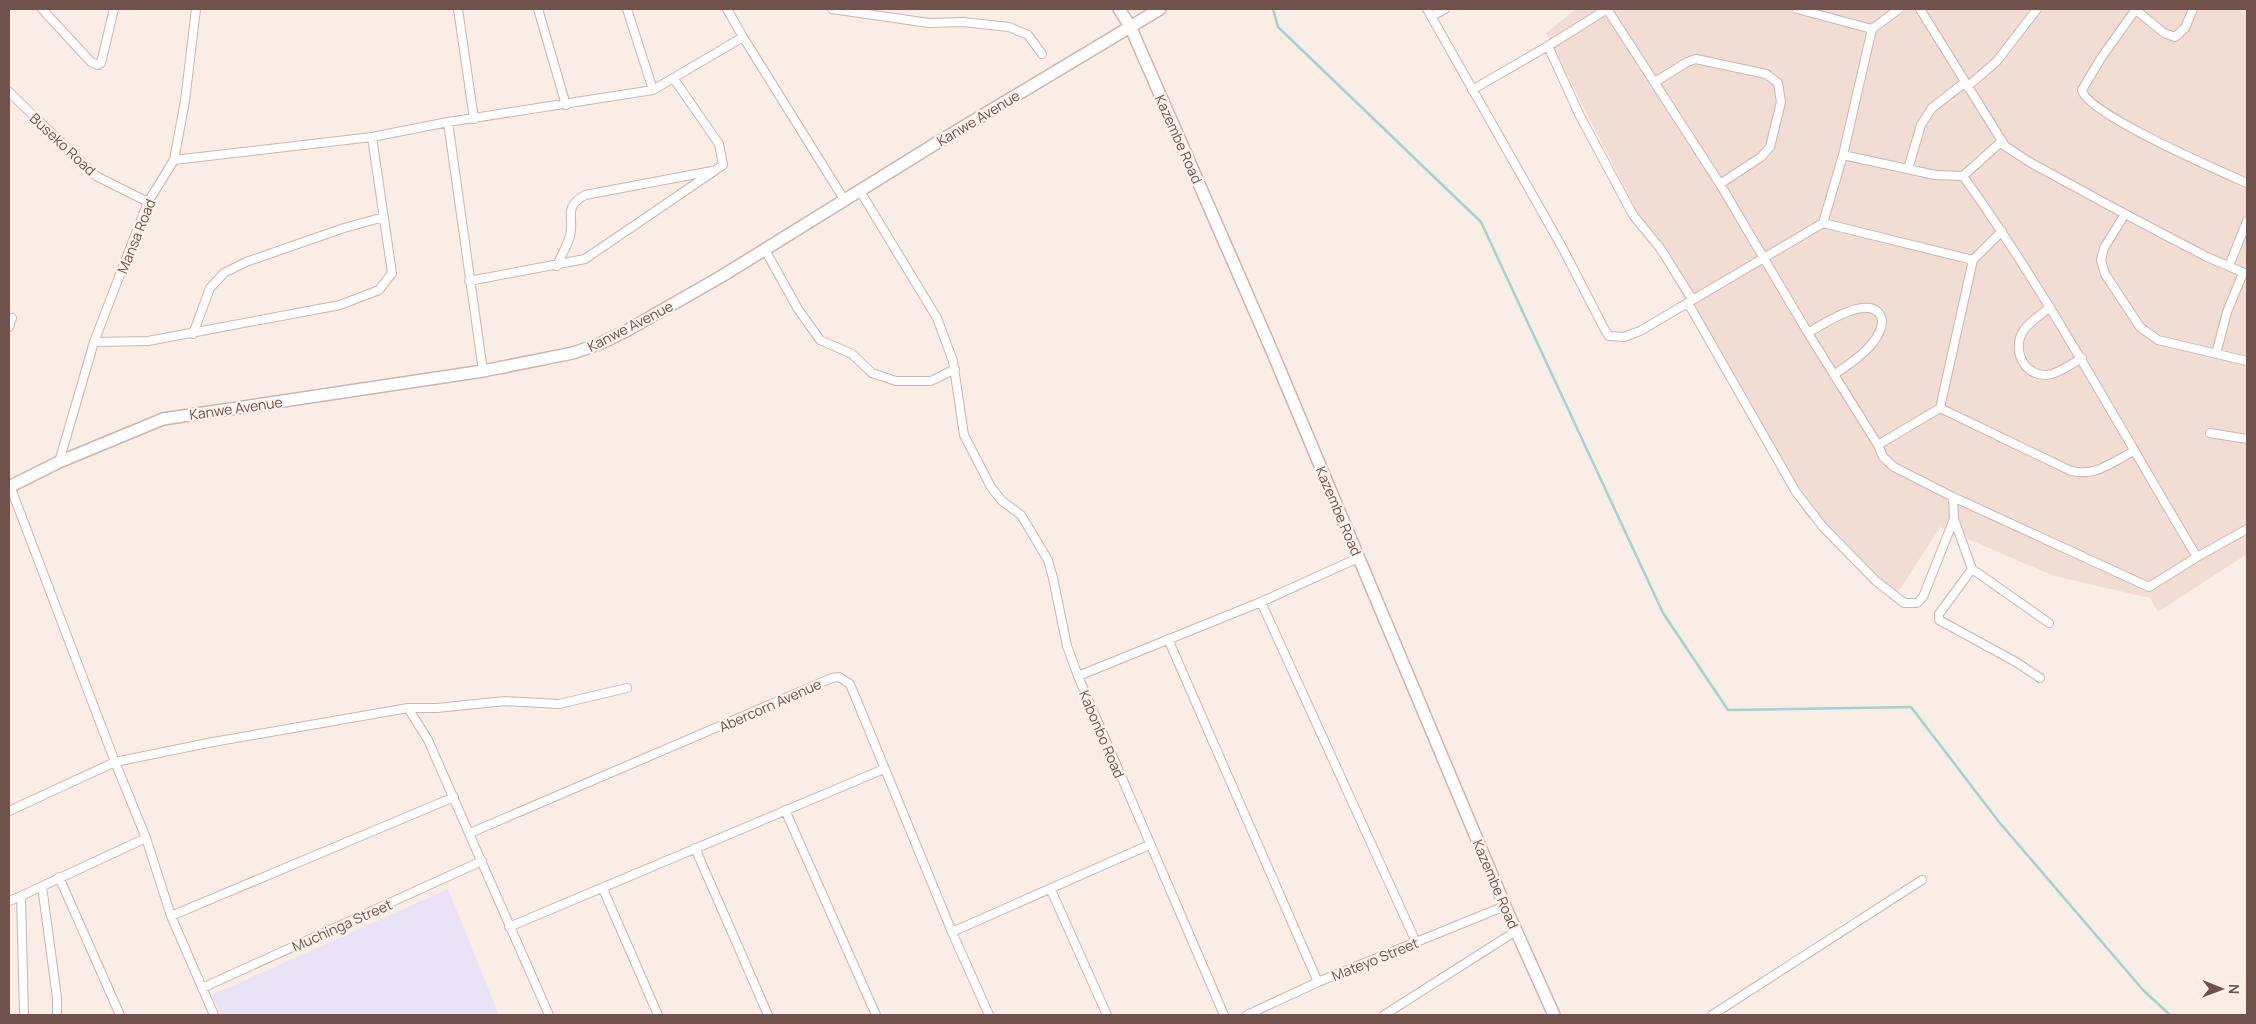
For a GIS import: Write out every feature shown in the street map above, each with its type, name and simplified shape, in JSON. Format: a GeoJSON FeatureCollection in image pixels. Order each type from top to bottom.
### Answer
{"type":"FeatureCollection","features":[{"type":"Feature","properties":{"kind":"main road","name":"Kazembe Road"},"geometry":{"type":"LineString","coordinates":[[1119,9],[1130,26],[1266,336],[1505,906],[1554,1015]]}},
{"type":"Feature","properties":{"kind":"main road","name":"Kanwe Avenue"},"geometry":{"type":"LineString","coordinates":[[9,486],[58,462],[149,424],[180,416],[483,371],[572,353],[599,344],[634,326],[765,250],[1160,9]]}},
{"type":"Feature","properties":{"kind":"street"},"geometry":{"type":"LineString","coordinates":[[42,9],[91,62],[98,65],[101,63],[114,9]]}},
{"type":"Feature","properties":{"kind":"street","name":"Mansa Road"},"geometry":{"type":"LineString","coordinates":[[58,462],[94,342],[148,202],[174,160],[185,101],[196,9]]}},
{"type":"Feature","properties":{"kind":"street"},"geometry":{"type":"LineString","coordinates":[[458,9],[474,119]]}},
{"type":"Feature","properties":{"kind":"street"},"geometry":{"type":"LineString","coordinates":[[538,9],[566,105]]}},
{"type":"Feature","properties":{"kind":"street"},"geometry":{"type":"LineString","coordinates":[[627,9],[653,90]]}},
{"type":"Feature","properties":{"kind":"street"},"geometry":{"type":"LineString","coordinates":[[727,9],[845,201]]}},
{"type":"Feature","properties":{"kind":"street"},"geometry":{"type":"LineString","coordinates":[[832,9],[928,23],[963,22],[1008,27],[1028,35],[1035,41],[1042,54]]}},
{"type":"Feature","properties":{"kind":"street"},"geometry":{"type":"LineString","coordinates":[[1427,9],[1563,249],[1609,336],[1624,337],[1640,330],[1764,260],[1823,223],[1844,155],[1872,29],[1899,9]]}},
{"type":"Feature","properties":{"kind":"street"},"geometry":{"type":"LineString","coordinates":[[1432,16],[1445,9]]}},
{"type":"Feature","properties":{"kind":"street"},"geometry":{"type":"LineString","coordinates":[[1472,90],[1607,9],[1720,184],[1808,333],[1878,445],[1883,458],[1894,467],[1953,497],[2149,587],[2247,529]]}},
{"type":"Feature","properties":{"kind":"street"},"geometry":{"type":"LineString","coordinates":[[1797,9],[1872,29]]}},
{"type":"Feature","properties":{"kind":"street"},"geometry":{"type":"LineString","coordinates":[[1920,9],[2001,142],[2031,163],[2125,214],[2245,274],[2227,312],[2216,354]]}},
{"type":"Feature","properties":{"kind":"street"},"geometry":{"type":"LineString","coordinates":[[1908,169],[1921,125],[1932,108],[1997,61],[2036,9]]}},
{"type":"Feature","properties":{"kind":"street"},"geometry":{"type":"LineString","coordinates":[[2193,9],[2185,28],[2175,37],[2164,32],[2136,10],[2100,58],[2082,90],[2085,99],[2129,126],[2176,152],[2247,183]]}},
{"type":"Feature","properties":{"kind":"street"},"geometry":{"type":"LineString","coordinates":[[174,160],[372,137],[448,122],[653,90],[743,37]]}},
{"type":"Feature","properties":{"kind":"street"},"geometry":{"type":"LineString","coordinates":[[1548,46],[1584,122],[1633,215],[1660,248],[1796,492],[1823,527],[1876,581],[1904,603],[1917,603],[1923,597],[1954,519]]}},
{"type":"Feature","properties":{"kind":"street"},"geometry":{"type":"LineString","coordinates":[[1654,82],[1687,62],[1696,60],[1766,74],[1778,83],[1780,102],[1770,147],[1760,157],[1720,184]]}},
{"type":"Feature","properties":{"kind":"street"},"geometry":{"type":"LineString","coordinates":[[469,282],[576,262],[593,255],[723,165],[720,144],[674,79]]}},
{"type":"Feature","properties":{"kind":"street","name":"Buseko Road"},"geometry":{"type":"LineString","coordinates":[[9,92],[96,176],[148,202]]}},
{"type":"Feature","properties":{"kind":"street"},"geometry":{"type":"LineString","coordinates":[[448,122],[483,371]]}},
{"type":"Feature","properties":{"kind":"street"},"geometry":{"type":"LineString","coordinates":[[94,342],[135,343],[193,334],[340,305],[379,290],[392,273],[372,137]]}},
{"type":"Feature","properties":{"kind":"street"},"geometry":{"type":"LineString","coordinates":[[1844,155],[1935,175],[1963,176],[2001,142]]}},
{"type":"Feature","properties":{"kind":"street"},"geometry":{"type":"LineString","coordinates":[[557,266],[569,237],[570,211],[580,198],[585,195],[717,170]]}},
{"type":"Feature","properties":{"kind":"street"},"geometry":{"type":"LineString","coordinates":[[1963,176],[2002,231],[2082,358],[2134,451],[2197,557]]}},
{"type":"Feature","properties":{"kind":"street"},"geometry":{"type":"LineString","coordinates":[[860,192],[933,309],[950,349],[955,369],[956,390],[964,435],[997,495],[1020,515],[1048,560],[1067,646],[1078,676]]}},
{"type":"Feature","properties":{"kind":"street"},"geometry":{"type":"LineString","coordinates":[[2125,214],[2104,248],[2101,260],[2105,274],[2144,331],[2158,340],[2247,361]]}},
{"type":"Feature","properties":{"kind":"street"},"geometry":{"type":"LineString","coordinates":[[193,334],[210,288],[224,273],[246,262],[344,228],[384,217]]}},
{"type":"Feature","properties":{"kind":"street"},"geometry":{"type":"LineString","coordinates":[[2229,266],[2247,221]]}},
{"type":"Feature","properties":{"kind":"street"},"geometry":{"type":"LineString","coordinates":[[1823,223],[1973,260]]}},
{"type":"Feature","properties":{"kind":"street"},"geometry":{"type":"LineString","coordinates":[[1878,445],[1940,408],[1973,260],[2002,231]]}},
{"type":"Feature","properties":{"kind":"street"},"geometry":{"type":"LineString","coordinates":[[765,250],[798,309],[820,340],[852,354],[872,372],[896,382],[931,381],[955,369]]}},
{"type":"Feature","properties":{"kind":"street"},"geometry":{"type":"LineString","coordinates":[[1808,333],[1842,313],[1854,310],[1867,308],[1876,311],[1881,317],[1882,325],[1870,346],[1834,375]]}},
{"type":"Feature","properties":{"kind":"street"},"geometry":{"type":"LineString","coordinates":[[2050,308],[2029,324],[2020,337],[2020,356],[2023,364],[2036,373],[2046,375],[2054,373],[2082,358]]}},
{"type":"Feature","properties":{"kind":"street"},"geometry":{"type":"LineString","coordinates":[[9,327],[12,318]]}},
{"type":"Feature","properties":{"kind":"street"},"geometry":{"type":"LineString","coordinates":[[1940,408],[2072,471],[2086,474],[2098,470],[2134,451]]}},
{"type":"Feature","properties":{"kind":"street"},"geometry":{"type":"LineString","coordinates":[[2210,433],[2247,439]]}},
{"type":"Feature","properties":{"kind":"street"},"geometry":{"type":"LineString","coordinates":[[9,486],[114,762],[146,838],[171,916],[214,1015]]}},
{"type":"Feature","properties":{"kind":"street"},"geometry":{"type":"LineString","coordinates":[[1953,497],[1954,519],[1972,569],[2049,623]]}},
{"type":"Feature","properties":{"kind":"street","name":"Kabonbo Road"},"geometry":{"type":"LineString","coordinates":[[1224,1015],[1149,846],[1078,676],[1261,602],[1358,558]]}},
{"type":"Feature","properties":{"kind":"street"},"geometry":{"type":"LineString","coordinates":[[1972,569],[1939,614],[1939,620],[2016,662],[2040,678]]}},
{"type":"Feature","properties":{"kind":"street"},"geometry":{"type":"LineString","coordinates":[[1261,602],[1416,942]]}},
{"type":"Feature","properties":{"kind":"street"},"geometry":{"type":"LineString","coordinates":[[1168,639],[1318,982]]}},
{"type":"Feature","properties":{"kind":"street","name":"Abercorn Avenue"},"geometry":{"type":"LineString","coordinates":[[470,833],[832,678],[839,677],[850,684],[952,932],[989,1015]]}},
{"type":"Feature","properties":{"kind":"street"},"geometry":{"type":"LineString","coordinates":[[9,811],[114,762],[214,742],[408,708],[445,708],[505,701],[559,704],[627,688]]}},
{"type":"Feature","properties":{"kind":"street"},"geometry":{"type":"LineString","coordinates":[[408,708],[428,740],[549,1015]]}},
{"type":"Feature","properties":{"kind":"street"},"geometry":{"type":"LineString","coordinates":[[509,927],[884,769]]}},
{"type":"Feature","properties":{"kind":"street"},"geometry":{"type":"LineString","coordinates":[[171,916],[454,797]]}},
{"type":"Feature","properties":{"kind":"street"},"geometry":{"type":"LineString","coordinates":[[785,810],[876,1015]]}},
{"type":"Feature","properties":{"kind":"street"},"geometry":{"type":"LineString","coordinates":[[9,901],[146,838]]}},
{"type":"Feature","properties":{"kind":"street"},"geometry":{"type":"LineString","coordinates":[[952,932],[1149,846]]}},
{"type":"Feature","properties":{"kind":"street"},"geometry":{"type":"LineString","coordinates":[[695,848],[768,1015]]}},
{"type":"Feature","properties":{"kind":"street","name":"Muchinga Street"},"geometry":{"type":"LineString","coordinates":[[202,988],[482,861]]}},
{"type":"Feature","properties":{"kind":"street"},"geometry":{"type":"LineString","coordinates":[[59,877],[120,1015]]}},
{"type":"Feature","properties":{"kind":"street"},"geometry":{"type":"LineString","coordinates":[[1712,1015],[1922,880]]}},
{"type":"Feature","properties":{"kind":"street"},"geometry":{"type":"LineString","coordinates":[[42,886],[57,998],[57,1015]]}},
{"type":"Feature","properties":{"kind":"street"},"geometry":{"type":"LineString","coordinates":[[603,889],[658,1015]]}},
{"type":"Feature","properties":{"kind":"street"},"geometry":{"type":"LineString","coordinates":[[1051,890],[1107,1015]]}},
{"type":"Feature","properties":{"kind":"street"},"geometry":{"type":"LineString","coordinates":[[22,896],[24,1015]]}},
{"type":"Feature","properties":{"kind":"street","name":"Mateyo Street"},"geometry":{"type":"LineString","coordinates":[[1247,1015],[1318,982],[1505,906]]}},
{"type":"Feature","properties":{"kind":"street"},"geometry":{"type":"LineString","coordinates":[[1384,1015],[1516,931]]}},
{"type":"Feature","properties":{"kind":"shaded area"},"geometry":{"type":"Polygon","coordinates":[[[1576,9],[2247,9],[2247,554],[2158,612],[2150,598],[2054,576],[1940,527],[1897,594],[1806,515],[1654,245],[1546,33],[1576,9]]]}},
{"type":"Feature","properties":{"kind":"shaded area"},"geometry":{"type":"Polygon","coordinates":[[[448,889],[499,1015],[222,1015],[212,995],[448,889]]]}},
{"type":"Feature","properties":{"kind":"waterway"},"geometry":{"type":"LineString","coordinates":[[1273,9],[1278,27],[1481,222],[1663,613],[1728,710],[1911,707],[1999,822],[2143,990],[2170,1015]]}}]}
